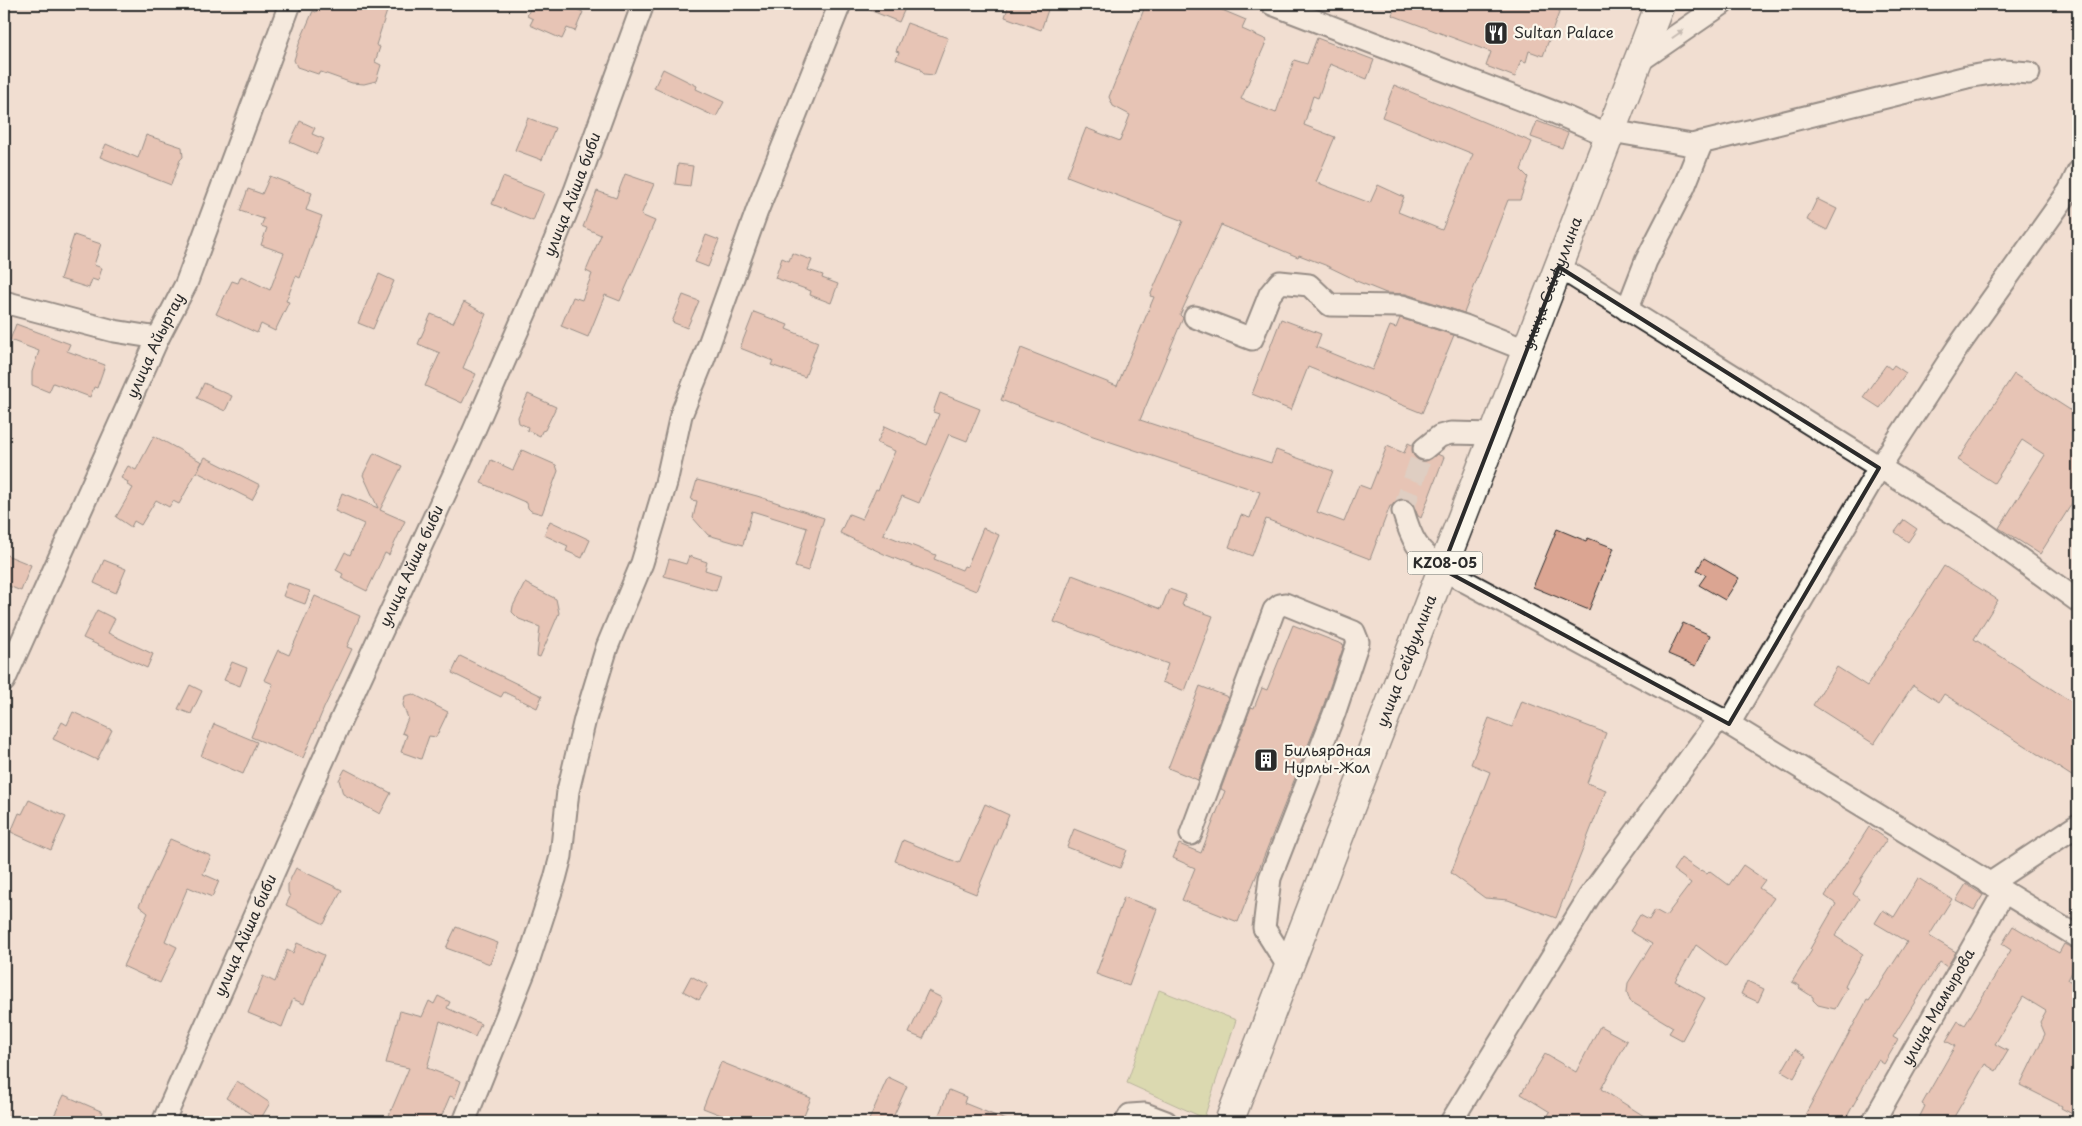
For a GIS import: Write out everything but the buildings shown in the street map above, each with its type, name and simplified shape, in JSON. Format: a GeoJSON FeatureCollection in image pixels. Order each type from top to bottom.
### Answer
{"type":"FeatureCollection","features":[{"type":"Feature","properties":{"kind":"main road","name":"улица Сейфуллина"},"geometry":{"type":"LineString","coordinates":[[1229,1122],[1528,351],[1660,4]]}},
{"type":"Feature","properties":{"kind":"street","name":"улица Айыртау"},"geometry":{"type":"LineString","coordinates":[[4,681],[158,338],[186,284],[290,4]]}},
{"type":"Feature","properties":{"kind":"street","name":"улица Айша биби"},"geometry":{"type":"LineString","coordinates":[[163,1122],[341,720],[472,436],[527,310],[575,191],[643,4]]}},
{"type":"Feature","properties":{"kind":"street"},"geometry":{"type":"LineString","coordinates":[[464,1122],[527,965],[555,879],[561,856],[568,791],[585,719],[607,647],[642,563],[666,483],[681,415],[704,358],[757,211],[840,4]]}},
{"type":"Feature","properties":{"kind":"street"},"geometry":{"type":"LineString","coordinates":[[1272,4],[1610,134],[1692,145],[1967,77],[2004,71],[2029,73]]}},
{"type":"Feature","properties":{"kind":"street"},"geometry":{"type":"LineString","coordinates":[[1638,62],[1722,4]]}},
{"type":"Feature","properties":{"kind":"street"},"geometry":{"type":"LineString","coordinates":[[1627,310],[1646,261],[1684,187],[1702,142]]}},
{"type":"Feature","properties":{"kind":"street"},"geometry":{"type":"LineString","coordinates":[[1451,1122],[1590,897],[1724,721],[1879,468],[1958,347],[2070,191],[2078,172]]}},
{"type":"Feature","properties":{"kind":"street"},"geometry":{"type":"LineString","coordinates":[[1559,267],[1980,530],[2078,601]]}},
{"type":"Feature","properties":{"kind":"street"},"geometry":{"type":"LineString","coordinates":[[1195,317],[1252,339],[1270,294],[1280,282],[1309,285],[1330,305],[1402,306],[1465,326],[1528,351]]}},
{"type":"Feature","properties":{"kind":"street"},"geometry":{"type":"LineString","coordinates":[[4,302],[114,331],[158,338]]}},
{"type":"Feature","properties":{"kind":"street"},"geometry":{"type":"LineString","coordinates":[[1424,450],[1440,436],[1451,433],[1495,434]]}},
{"type":"Feature","properties":{"kind":"street"},"geometry":{"type":"LineString","coordinates":[[1403,511],[1411,537],[1424,555],[1442,569],[1724,721],[2078,937]]}},
{"type":"Feature","properties":{"kind":"street"},"geometry":{"type":"LineString","coordinates":[[1191,834],[1274,610],[1285,604],[1354,632],[1358,642],[1334,714],[1270,878],[1264,928],[1288,966]]}},
{"type":"Feature","properties":{"kind":"street"},"geometry":{"type":"LineString","coordinates":[[1997,888],[2078,826]]}},
{"type":"Feature","properties":{"kind":"street","name":"улица Мамырова"},"geometry":{"type":"LineString","coordinates":[[1873,1122],[1997,888]]}},
{"type":"Feature","properties":{"kind":"street"},"geometry":{"type":"LineString","coordinates":[[1126,1122],[1130,1115],[1145,1114],[1166,1122]]}},
{"type":"Feature","properties":{"kind":"highlighted area"},"geometry":{"type":"Polygon","coordinates":[[[1559,267],[1879,468],[1729,724],[1442,569],[1559,267]]]}},
{"type":"Feature","properties":{"kind":"green space"},"geometry":{"type":"Polygon","coordinates":[[[1159,990],[1236,1020],[1204,1118],[1127,1083],[1159,990]]]}},
{"type":"Feature","properties":{"kind":"tunnel"},"geometry":{"type":"LineString","coordinates":[[1403,511],[1424,449]]}},
{"type":"Feature","properties":{"kind":"place","name":"Sultan Palace"},"geometry":{"type":"Point","coordinates":[1496,33]}},
{"type":"Feature","properties":{"kind":"place","name":"Бильярдная Нурлы-Жол"},"geometry":{"type":"Point","coordinates":[1266,760]}}]}
